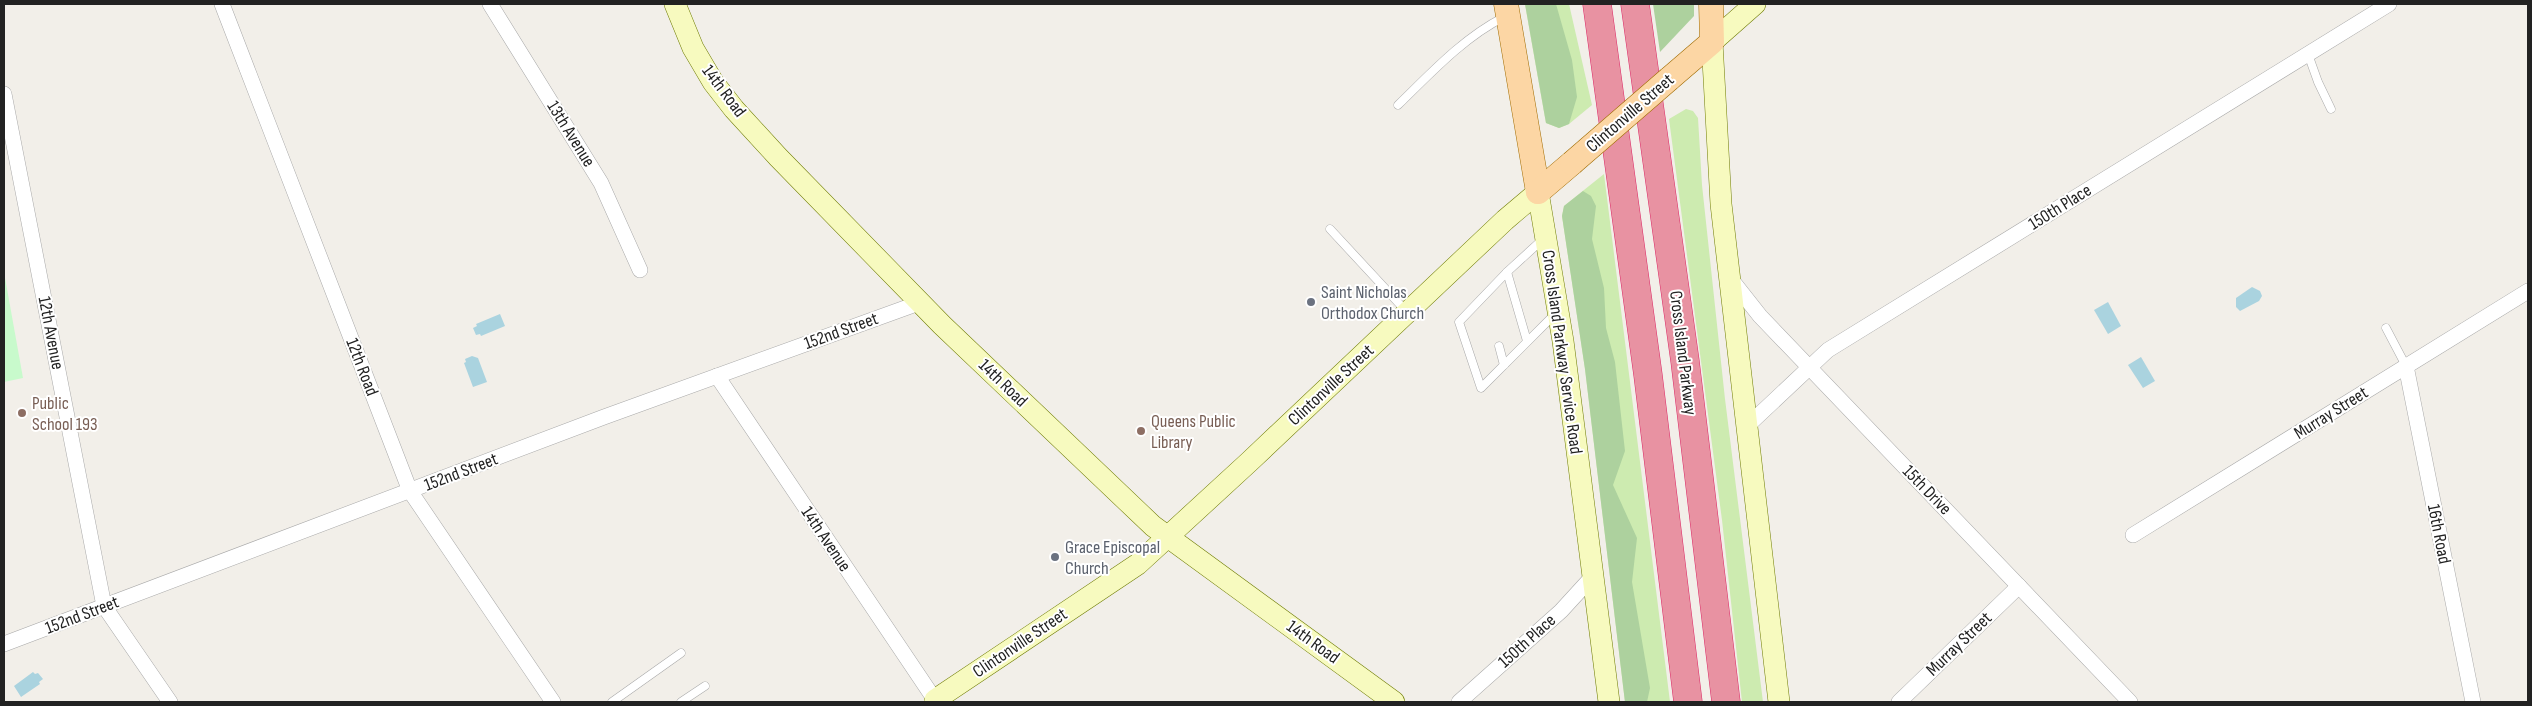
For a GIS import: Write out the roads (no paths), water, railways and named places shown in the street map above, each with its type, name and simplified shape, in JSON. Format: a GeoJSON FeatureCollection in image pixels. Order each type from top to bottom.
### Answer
{"type":"FeatureCollection","features":[{"type":"Feature","properties":{"kind":"highway"},"geometry":{"type":"LineString","coordinates":[[1582,4],[1621,174]]}},
{"type":"Feature","properties":{"kind":"highway","name":"Cross Island Parkway"},"geometry":{"type":"LineString","coordinates":[[1597,4],[1657,441],[1688,702]]}},
{"type":"Feature","properties":{"kind":"highway","name":"Cross Island Parkway"},"geometry":{"type":"LineString","coordinates":[[1635,4],[1685,361],[1726,702]]}},
{"type":"Feature","properties":{"kind":"main road"},"geometry":{"type":"LineString","coordinates":[[1712,4],[1712,42]]}},
{"type":"Feature","properties":{"kind":"main road","name":"Cross Island Parkway Service Road"},"geometry":{"type":"LineString","coordinates":[[1507,10],[1538,192]]}},
{"type":"Feature","properties":{"kind":"main road","name":"Clintonville Street"},"geometry":{"type":"LineString","coordinates":[[1538,192],[1712,42]]}},
{"type":"Feature","properties":{"kind":"street","name":"12th Road"},"geometry":{"type":"LineString","coordinates":[[222,4],[410,491],[553,702]]}},
{"type":"Feature","properties":{"kind":"street","name":"13th Avenue"},"geometry":{"type":"LineString","coordinates":[[490,4],[601,183],[640,270]]}},
{"type":"Feature","properties":{"kind":"street","name":"14th Road"},"geometry":{"type":"LineString","coordinates":[[675,4],[693,48],[718,89],[778,157],[919,303],[1153,526],[1394,702]]}},
{"type":"Feature","properties":{"kind":"street","name":"Clintonville Street"},"geometry":{"type":"LineString","coordinates":[[1712,42],[1755,4]]}},
{"type":"Feature","properties":{"kind":"street","name":"150th Place"},"geometry":{"type":"LineString","coordinates":[[1745,428],[1828,350],[2389,4]]}},
{"type":"Feature","properties":{"kind":"street"},"geometry":{"type":"LineString","coordinates":[[1712,42],[1716,144],[1728,275],[1779,702]]}},
{"type":"Feature","properties":{"kind":"street","name":"12th Avenue"},"geometry":{"type":"LineString","coordinates":[[4,94],[104,606],[170,702]]}},
{"type":"Feature","properties":{"kind":"street","name":"Clintonville Street"},"geometry":{"type":"LineString","coordinates":[[935,702],[1138,564],[1169,537],[1505,220],[1538,192]]}},
{"type":"Feature","properties":{"kind":"street","name":"Cross Island Parkway Service Road"},"geometry":{"type":"LineString","coordinates":[[1538,192],[1558,310],[1610,702]]}},
{"type":"Feature","properties":{"kind":"street","name":"15th Drive"},"geometry":{"type":"LineString","coordinates":[[1728,275],[1760,316],[2130,702]]}},
{"type":"Feature","properties":{"kind":"street","name":"Murray Street"},"geometry":{"type":"LineString","coordinates":[[2133,535],[2528,291]]}},
{"type":"Feature","properties":{"kind":"street","name":"152nd Street"},"geometry":{"type":"LineString","coordinates":[[4,644],[716,376],[919,303]]}},
{"type":"Feature","properties":{"kind":"street","name":"16th Road"},"geometry":{"type":"LineString","coordinates":[[2406,366],[2473,702]]}},
{"type":"Feature","properties":{"kind":"street","name":"14th Avenue"},"geometry":{"type":"LineString","coordinates":[[716,376],[935,702]]}},
{"type":"Feature","properties":{"kind":"street","name":"150th Place"},"geometry":{"type":"LineString","coordinates":[[1458,702],[1561,611],[1593,576]]}},
{"type":"Feature","properties":{"kind":"street","name":"Murray Street"},"geometry":{"type":"LineString","coordinates":[[1899,702],[2019,586]]}},
{"type":"Feature","properties":{"kind":"lane"},"geometry":{"type":"LineString","coordinates":[[1398,105],[1474,36],[1507,10]]}},
{"type":"Feature","properties":{"kind":"lane"},"geometry":{"type":"LineString","coordinates":[[2308,54],[2318,82],[2331,109]]}},
{"type":"Feature","properties":{"kind":"lane"},"geometry":{"type":"LineString","coordinates":[[1330,229],[1407,313]]}},
{"type":"Feature","properties":{"kind":"lane"},"geometry":{"type":"LineString","coordinates":[[1546,237],[1507,272],[1484,301],[1459,322],[1481,388],[1558,310]]}},
{"type":"Feature","properties":{"kind":"lane"},"geometry":{"type":"LineString","coordinates":[[1507,272],[1527,341]]}},
{"type":"Feature","properties":{"kind":"lane"},"geometry":{"type":"LineString","coordinates":[[2386,328],[2406,366]]}},
{"type":"Feature","properties":{"kind":"lane"},"geometry":{"type":"LineString","coordinates":[[1498,346],[1504,365]]}},
{"type":"Feature","properties":{"kind":"lane"},"geometry":{"type":"LineString","coordinates":[[612,702],[681,653]]}},
{"type":"Feature","properties":{"kind":"lane"},"geometry":{"type":"LineString","coordinates":[[681,702],[705,686]]}},
{"type":"Feature","properties":{"kind":"water"},"geometry":{"type":"Polygon","coordinates":[[[2252,287],[2260,291],[2262,296],[2259,301],[2240,311],[2236,307],[2236,298],[2252,287]]]}},
{"type":"Feature","properties":{"kind":"water"},"geometry":{"type":"Polygon","coordinates":[[[2108,302],[2121,326],[2108,334],[2094,310],[2108,302]]]}},
{"type":"Feature","properties":{"kind":"water"},"geometry":{"type":"Polygon","coordinates":[[[500,314],[505,326],[481,336],[480,334],[476,335],[473,328],[477,326],[476,324],[500,314]]]}},
{"type":"Feature","properties":{"kind":"water"},"geometry":{"type":"Polygon","coordinates":[[[472,356],[478,358],[487,382],[473,387],[464,363],[466,362],[465,359],[472,356]]]}},
{"type":"Feature","properties":{"kind":"water"},"geometry":{"type":"Polygon","coordinates":[[[2141,357],[2155,381],[2143,388],[2128,365],[2141,357]]]}},
{"type":"Feature","properties":{"kind":"water"},"geometry":{"type":"Polygon","coordinates":[[[33,672],[35,674],[38,673],[43,679],[39,682],[40,684],[21,697],[14,686],[33,672]]]}},
{"type":"Feature","properties":{"kind":"place","name":"Saint Nicholas Orthodox Church"},"geometry":{"type":"Point","coordinates":[1311,302]}},
{"type":"Feature","properties":{"kind":"place","name":"Public School 193"},"geometry":{"type":"Point","coordinates":[22,413]}},
{"type":"Feature","properties":{"kind":"place","name":"Queens Public Library"},"geometry":{"type":"Point","coordinates":[1141,431]}},
{"type":"Feature","properties":{"kind":"place","name":"Grace Episcopal Church"},"geometry":{"type":"Point","coordinates":[1055,557]}}]}
